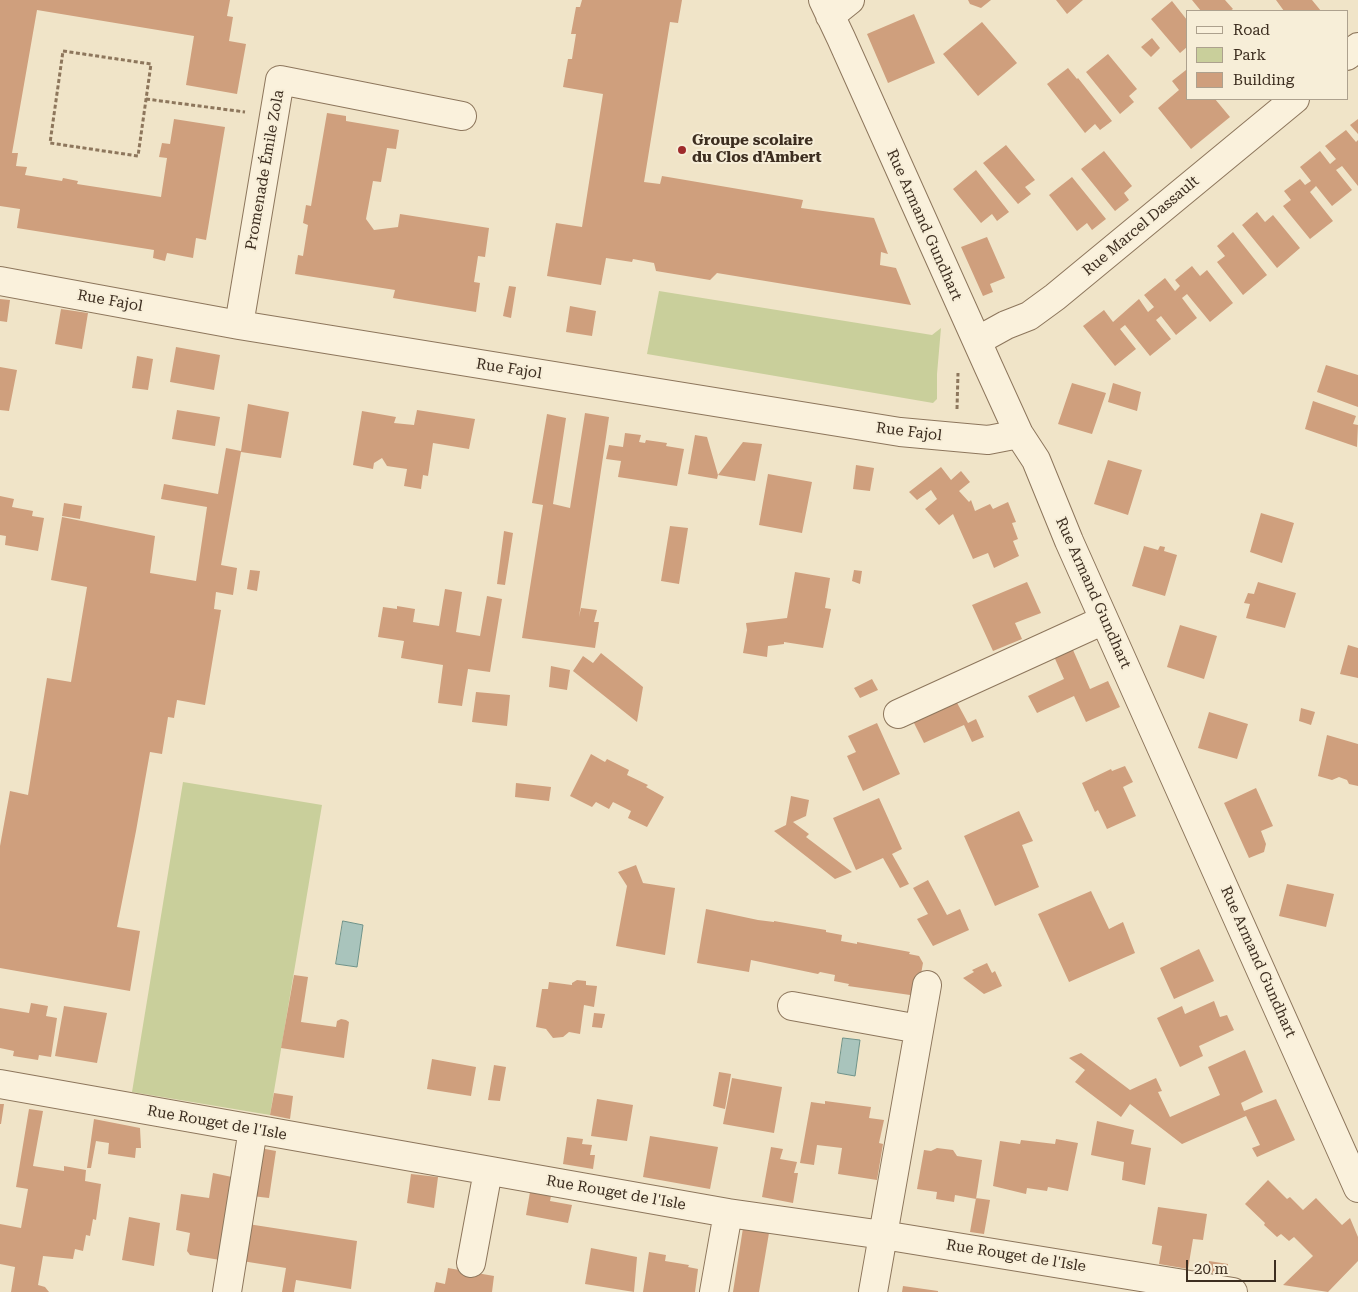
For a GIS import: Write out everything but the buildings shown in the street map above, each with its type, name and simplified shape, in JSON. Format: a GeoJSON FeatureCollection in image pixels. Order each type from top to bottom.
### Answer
{"type":"FeatureCollection","features":[{"type":"Feature","properties":{"kind":"street","name":"Rue Armand Gundhart"},"geometry":{"type":"LineString","coordinates":[[834,5],[977,341],[1019,434],[1036,460],[1069,541],[1358,1188]]}},
{"type":"Feature","properties":{"kind":"street"},"geometry":{"type":"LineString","coordinates":[[1348,55],[1358,47]]}},
{"type":"Feature","properties":{"kind":"street","name":"Promenade Émile Zola"},"geometry":{"type":"LineString","coordinates":[[239,325],[280,80],[462,116]]}},
{"type":"Feature","properties":{"kind":"street","name":"Rue Marcel Dassault"},"geometry":{"type":"LineString","coordinates":[[977,341],[1006,325],[1029,316],[1048,302],[1294,100]]}},
{"type":"Feature","properties":{"kind":"street","name":"Rue Fajol"},"geometry":{"type":"LineString","coordinates":[[0,281],[239,325],[925,435],[988,440],[1019,434]]}},
{"type":"Feature","properties":{"kind":"street"},"geometry":{"type":"LineString","coordinates":[[898,714],[1104,620]]}},
{"type":"Feature","properties":{"kind":"street"},"geometry":{"type":"LineString","coordinates":[[873,1292],[928,985]]}},
{"type":"Feature","properties":{"kind":"street"},"geometry":{"type":"LineString","coordinates":[[792,1006],[920,1029]]}},
{"type":"Feature","properties":{"kind":"street","name":"Rue Rouget de l'Isle"},"geometry":{"type":"LineString","coordinates":[[0,1084],[728,1214],[883,1234],[1233,1292]]}},
{"type":"Feature","properties":{"kind":"street"},"geometry":{"type":"LineString","coordinates":[[227,1292],[253,1129]]}},
{"type":"Feature","properties":{"kind":"street"},"geometry":{"type":"LineString","coordinates":[[471,1264],[488,1171]]}},
{"type":"Feature","properties":{"kind":"street"},"geometry":{"type":"LineString","coordinates":[[714,1292],[728,1214]]}},
{"type":"Feature","properties":{"kind":"path"},"geometry":{"type":"LineString","coordinates":[[63,52],[151,64],[146,99],[138,156],[50,143],[63,52]]}},
{"type":"Feature","properties":{"kind":"path"},"geometry":{"type":"LineString","coordinates":[[146,99],[275,116]]}},
{"type":"Feature","properties":{"kind":"path"},"geometry":{"type":"LineString","coordinates":[[925,435],[945,429],[957,412],[957,374],[964,355],[977,341]]}},
{"type":"Feature","properties":{"kind":"green space"},"geometry":{"type":"Polygon","coordinates":[[[659,291],[932,335],[941,328],[937,399],[933,403],[647,354],[659,291]]]}},
{"type":"Feature","properties":{"kind":"green space"},"geometry":{"type":"Polygon","coordinates":[[[183,782],[322,805],[270,1115],[132,1092],[183,782]]]}},
{"type":"Feature","properties":{"kind":"water"},"geometry":{"type":"Polygon","coordinates":[[[343,921],[363,925],[357,967],[336,964],[343,921]]]}},
{"type":"Feature","properties":{"kind":"water"},"geometry":{"type":"Polygon","coordinates":[[[843,1038],[860,1040],[855,1076],[838,1073],[843,1038]]]}},
{"type":"Feature","properties":{"kind":"place","name":"Groupe scolaire du Clos d'Ambert"},"geometry":{"type":"Point","coordinates":[682,150]}}]}
